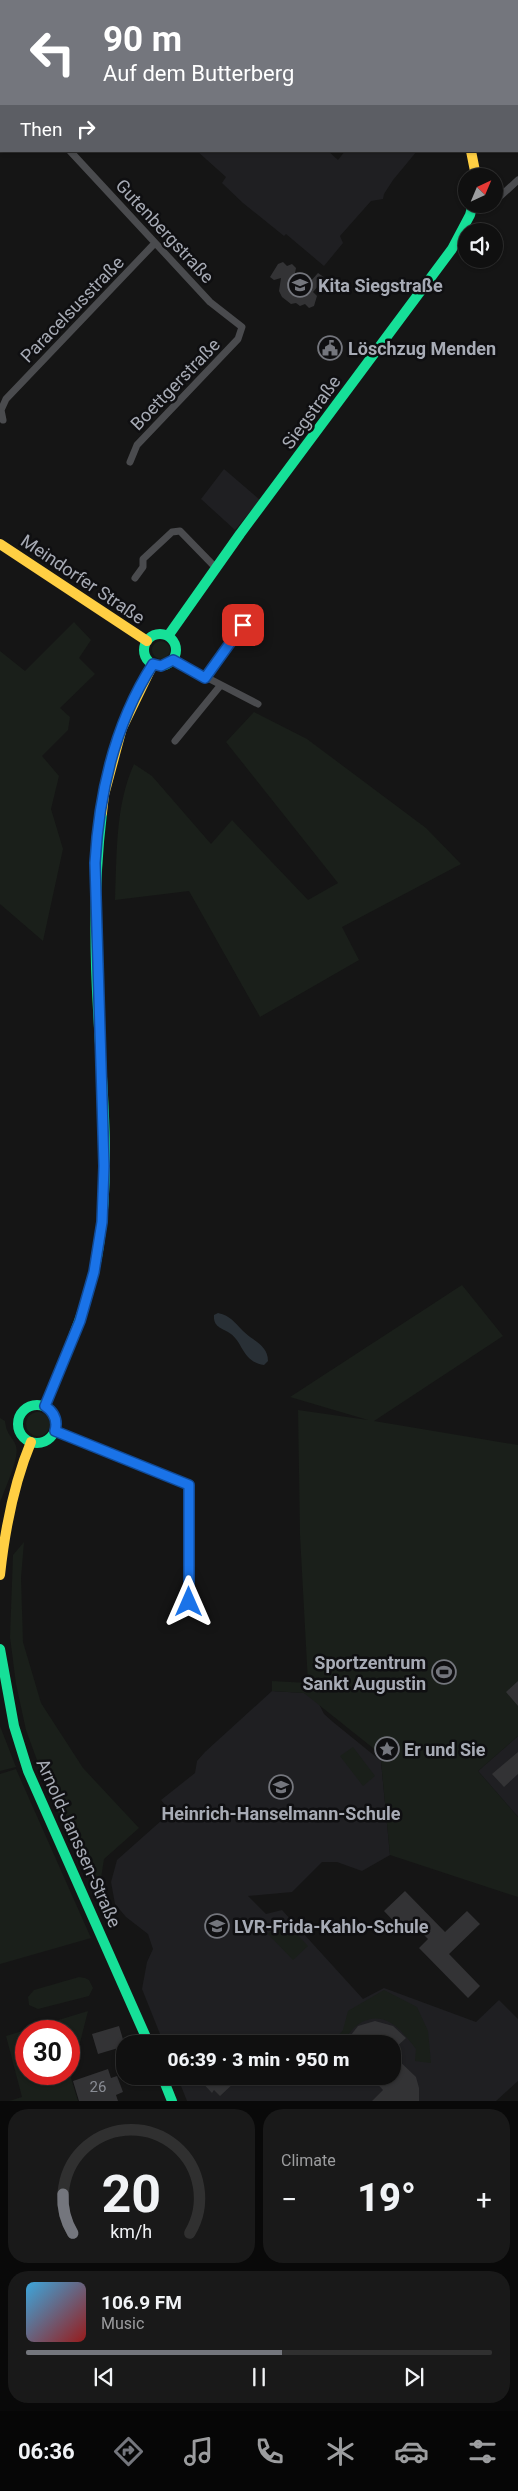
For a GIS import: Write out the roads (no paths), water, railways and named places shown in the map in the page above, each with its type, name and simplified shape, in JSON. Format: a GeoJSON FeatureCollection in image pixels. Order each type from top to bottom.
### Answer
{"type":"FeatureCollection","features":[{"type":"Feature","properties":{"kind":"main road"},"geometry":{"type":"LineString","coordinates":[[471,152],[474,168]]}},
{"type":"Feature","properties":{"kind":"main road","name":"Siegstraße"},"geometry":{"type":"LineString","coordinates":[[168,636],[216,568],[452,249],[471,213]]}},
{"type":"Feature","properties":{"kind":"main road","name":"Meindorfer Straße"},"geometry":{"type":"LineString","coordinates":[[0,544],[147,641]]}},
{"type":"Feature","properties":{"kind":"main road"},"geometry":{"type":"LineString","coordinates":[[158,634],[168,636],[176,647],[173,660],[161,666],[153,664],[145,652],[147,641],[158,634]]}},
{"type":"Feature","properties":{"kind":"main road"},"geometry":{"type":"LineString","coordinates":[[45,1406],[80,1321],[94,1272],[102,1222],[104,1166],[95,902],[98,823],[117,741],[135,694],[153,664]]}},
{"type":"Feature","properties":{"kind":"main road"},"geometry":{"type":"LineString","coordinates":[[30,1406],[45,1406],[50,1409],[56,1419],[55,1431],[48,1440],[36,1443],[31,1442],[25,1438],[19,1428],[20,1416],[30,1406]]}},
{"type":"Feature","properties":{"kind":"main road"},"geometry":{"type":"LineString","coordinates":[[0,1575],[3,1540],[15,1486],[31,1442]]}},
{"type":"Feature","properties":{"kind":"main road","name":"Arnold-Janssen-Straße"},"geometry":{"type":"LineString","coordinates":[[0,1648],[14,1726],[28,1770],[145,2035]]}},
{"type":"Feature","properties":{"kind":"main road"},"geometry":{"type":"LineString","coordinates":[[166,2085],[172,2101]]}},
{"type":"Feature","properties":{"kind":"street","name":"Gutenbergstraße"},"geometry":{"type":"LineString","coordinates":[[71,152],[154,244],[167,254],[210,302],[242,327]]}},
{"type":"Feature","properties":{"kind":"street"},"geometry":{"type":"LineString","coordinates":[[503,194],[518,180]]}},
{"type":"Feature","properties":{"kind":"street","name":"Paracelsusstraße"},"geometry":{"type":"LineString","coordinates":[[3,420],[1,410],[6,399],[154,244]]}},
{"type":"Feature","properties":{"kind":"street","name":"Boettgerstraße"},"geometry":{"type":"LineString","coordinates":[[130,462],[137,444],[238,339],[242,327]]}},
{"type":"Feature","properties":{"kind":"street"},"geometry":{"type":"LineString","coordinates":[[135,578],[143,567],[143,560],[172,532],[180,531],[216,568]]}},
{"type":"Feature","properties":{"kind":"street"},"geometry":{"type":"LineString","coordinates":[[205,678],[252,612]]}},
{"type":"Feature","properties":{"kind":"street"},"geometry":{"type":"LineString","coordinates":[[173,660],[258,704]]}},
{"type":"Feature","properties":{"kind":"street"},"geometry":{"type":"LineString","coordinates":[[175,741],[220,686]]}},
{"type":"Feature","properties":{"kind":"street"},"geometry":{"type":"LineString","coordinates":[[55,1431],[189,1485],[189,1602]]}},
{"type":"Feature","properties":{"kind":"place","name":"Kita Siegstraße"},"geometry":{"type":"Point","coordinates":[300,285]}},
{"type":"Feature","properties":{"kind":"place","name":"Löschzug Menden"},"geometry":{"type":"Point","coordinates":[330,348]}},
{"type":"Feature","properties":{"kind":"place","name":"Sportzentrum Sankt Augustin"},"geometry":{"type":"Point","coordinates":[444,1672]}},
{"type":"Feature","properties":{"kind":"place","name":"Er und Sie"},"geometry":{"type":"Point","coordinates":[387,1749]}},
{"type":"Feature","properties":{"kind":"place","name":"Heinrich-Hanselmann-Schule"},"geometry":{"type":"Point","coordinates":[281,1787]}},
{"type":"Feature","properties":{"kind":"place","name":"LVR-Frida-Kahlo-Schule"},"geometry":{"type":"Point","coordinates":[217,1926]}}]}
